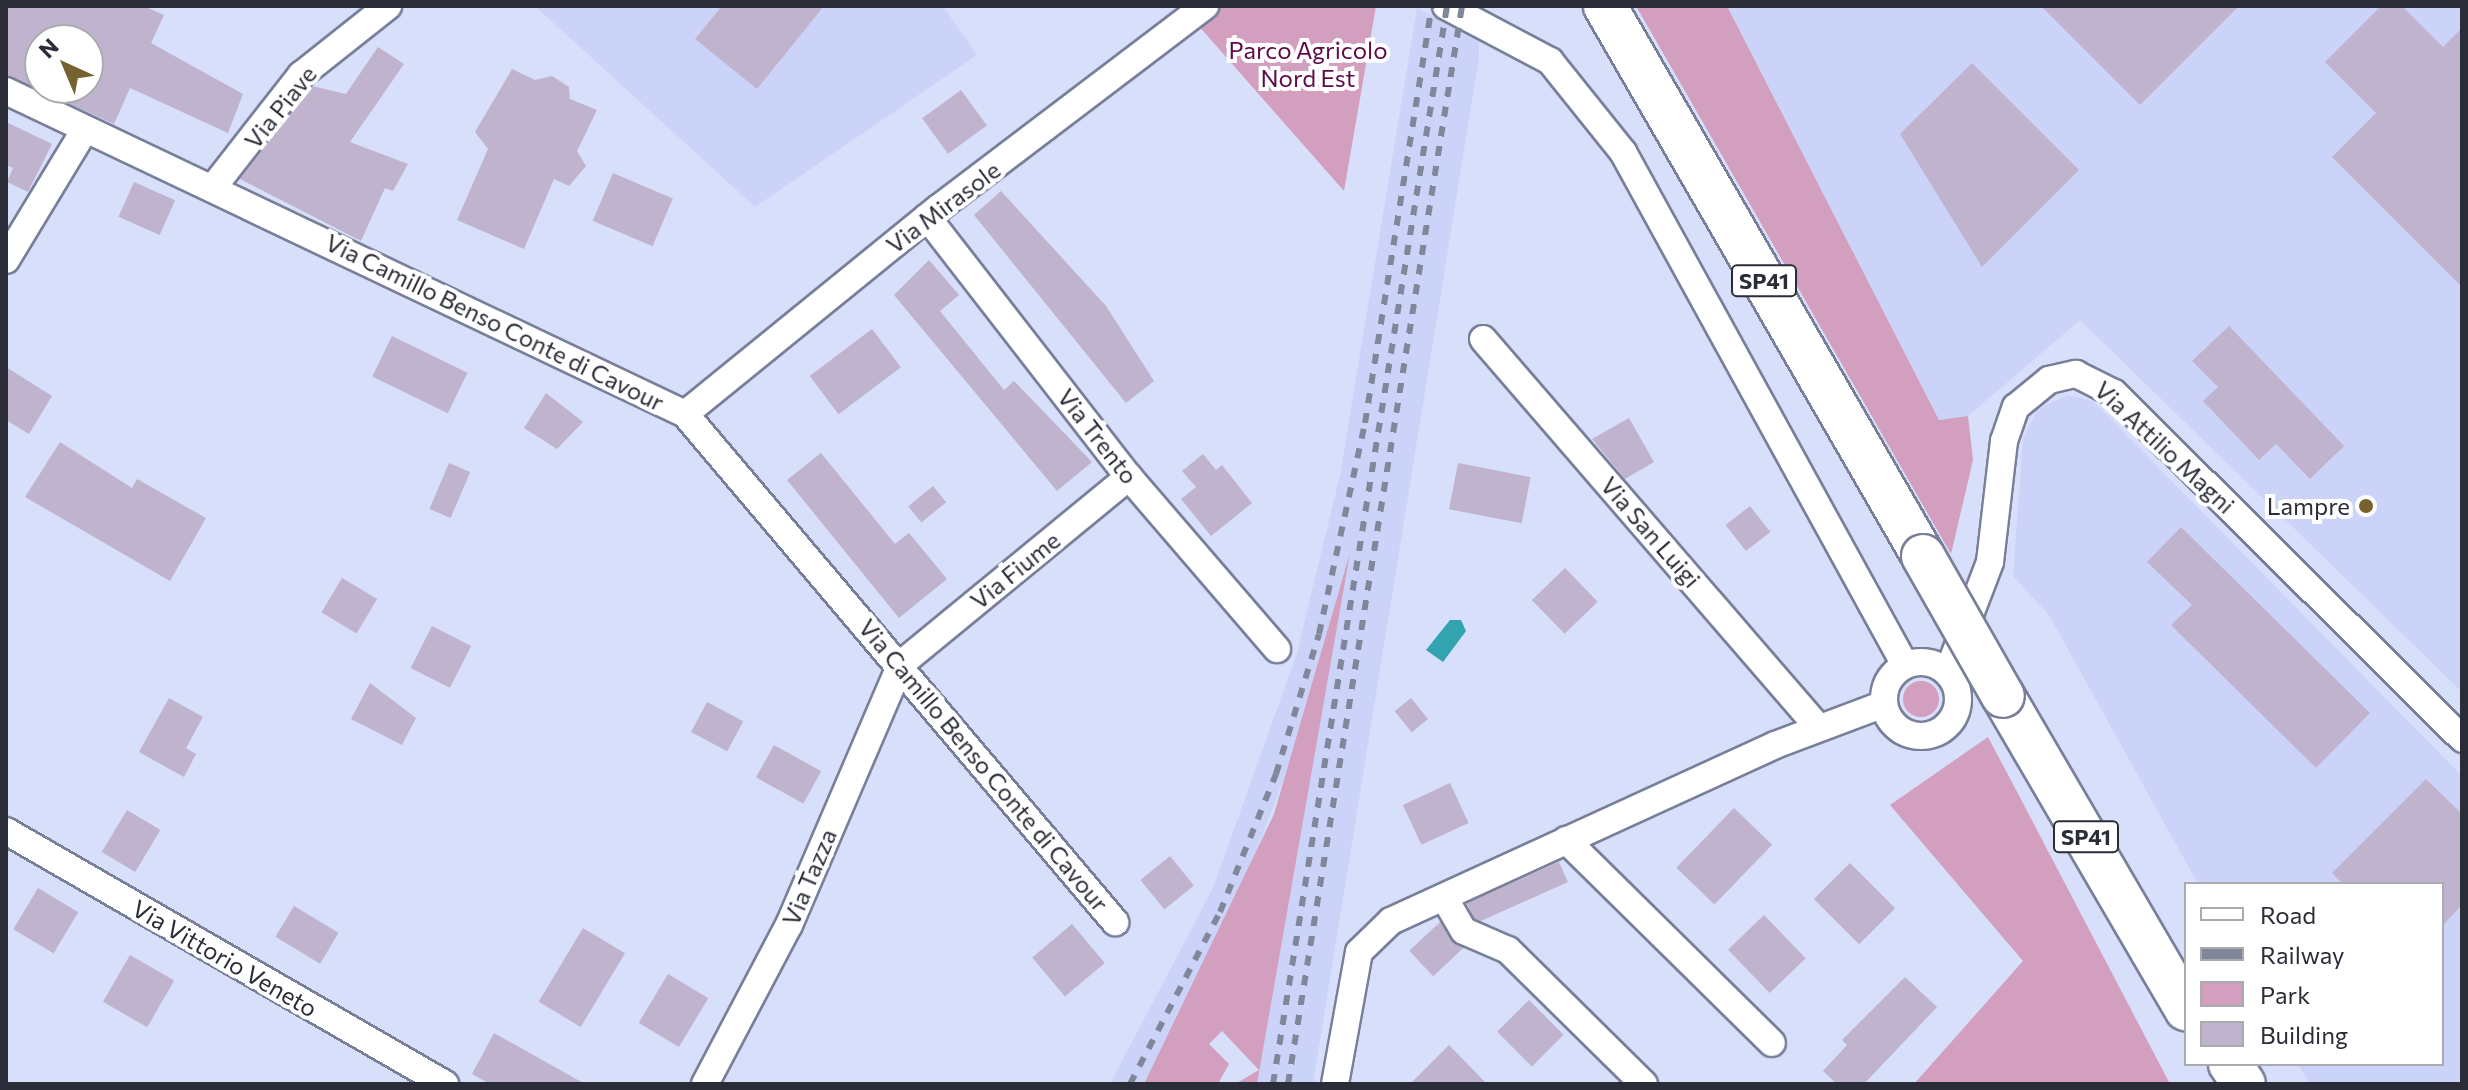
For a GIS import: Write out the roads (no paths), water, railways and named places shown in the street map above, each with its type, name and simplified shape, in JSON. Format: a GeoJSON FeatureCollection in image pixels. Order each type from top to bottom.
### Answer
{"type":"FeatureCollection","features":[{"type":"Feature","properties":{"kind":"main road","name":"SP41"},"geometry":{"type":"LineString","coordinates":[[1605,6],[2180,996]]}},
{"type":"Feature","properties":{"kind":"main road"},"geometry":{"type":"LineString","coordinates":[[2218,1066],[2228,1084]]}},
{"type":"Feature","properties":{"kind":"main road"},"geometry":{"type":"LineString","coordinates":[[2231,1066],[2244,1084]]}},
{"type":"Feature","properties":{"kind":"street","name":"Via Piave"},"geometry":{"type":"LineString","coordinates":[[215,185],[301,75],[388,6]]}},
{"type":"Feature","properties":{"kind":"street","name":"Via Mirasole"},"geometry":{"type":"LineString","coordinates":[[685,414],[927,217],[1205,6]]}},
{"type":"Feature","properties":{"kind":"street"},"geometry":{"type":"LineString","coordinates":[[1446,6],[1550,61],[1623,152],[1905,665]]}},
{"type":"Feature","properties":{"kind":"street","name":"Via Camillo Benso Conte di Cavour"},"geometry":{"type":"LineString","coordinates":[[6,91],[84,131],[215,185],[685,414],[901,664],[1115,922]]}},
{"type":"Feature","properties":{"kind":"street"},"geometry":{"type":"LineString","coordinates":[[6,260],[84,131]]}},
{"type":"Feature","properties":{"kind":"street","name":"Via Trento"},"geometry":{"type":"LineString","coordinates":[[927,217],[1129,477],[1277,649]]}},
{"type":"Feature","properties":{"kind":"street","name":"Via San Luigi"},"geometry":{"type":"LineString","coordinates":[[1483,339],[1817,726]]}},
{"type":"Feature","properties":{"kind":"street","name":"Via Attilio Magni"},"geometry":{"type":"LineString","coordinates":[[1948,672],[1990,562],[2004,441],[2016,407],[2049,380],[2076,374],[2114,393],[2462,739]]}},
{"type":"Feature","properties":{"kind":"street","name":"Via Fiume"},"geometry":{"type":"LineString","coordinates":[[901,664],[1129,477]]}},
{"type":"Feature","properties":{"kind":"street"},"geometry":{"type":"LineString","coordinates":[[1927,661],[1948,672],[1959,695],[1943,730],[1905,733],[1884,704],[1888,681],[1905,665],[1927,661]]}},
{"type":"Feature","properties":{"kind":"street","name":"Via Tazza"},"geometry":{"type":"LineString","coordinates":[[705,1084],[789,925],[901,664]]}},
{"type":"Feature","properties":{"kind":"street"},"geometry":{"type":"LineString","coordinates":[[1335,1084],[1359,952],[1391,921],[1817,726],[1884,704]]}},
{"type":"Feature","properties":{"kind":"street","name":"Via Vittorio Veneto"},"geometry":{"type":"LineString","coordinates":[[6,831],[445,1084]]}},
{"type":"Feature","properties":{"kind":"street"},"geometry":{"type":"LineString","coordinates":[[1566,840],[1772,1043]]}},
{"type":"Feature","properties":{"kind":"street"},"geometry":{"type":"LineString","coordinates":[[1444,897],[1464,931],[1508,950],[1644,1084]]}},
{"type":"Feature","properties":{"kind":"railway"},"geometry":{"type":"LineString","coordinates":[[1130,1084],[1220,912],[1276,774],[1319,634],[1365,423],[1432,6]]}},
{"type":"Feature","properties":{"kind":"railway"},"geometry":{"type":"LineString","coordinates":[[1273,1084],[1447,6]]}},
{"type":"Feature","properties":{"kind":"railway"},"geometry":{"type":"LineString","coordinates":[[1288,1084],[1462,6]]}},
{"type":"Feature","properties":{"kind":"place","name":"Lampre"},"geometry":{"type":"Point","coordinates":[2366,506]}},
{"type":"Feature","properties":{"kind":"park label","name":"Parco Agricolo Nord Est"},"geometry":{"type":"Point","coordinates":[1308,64]}}]}
